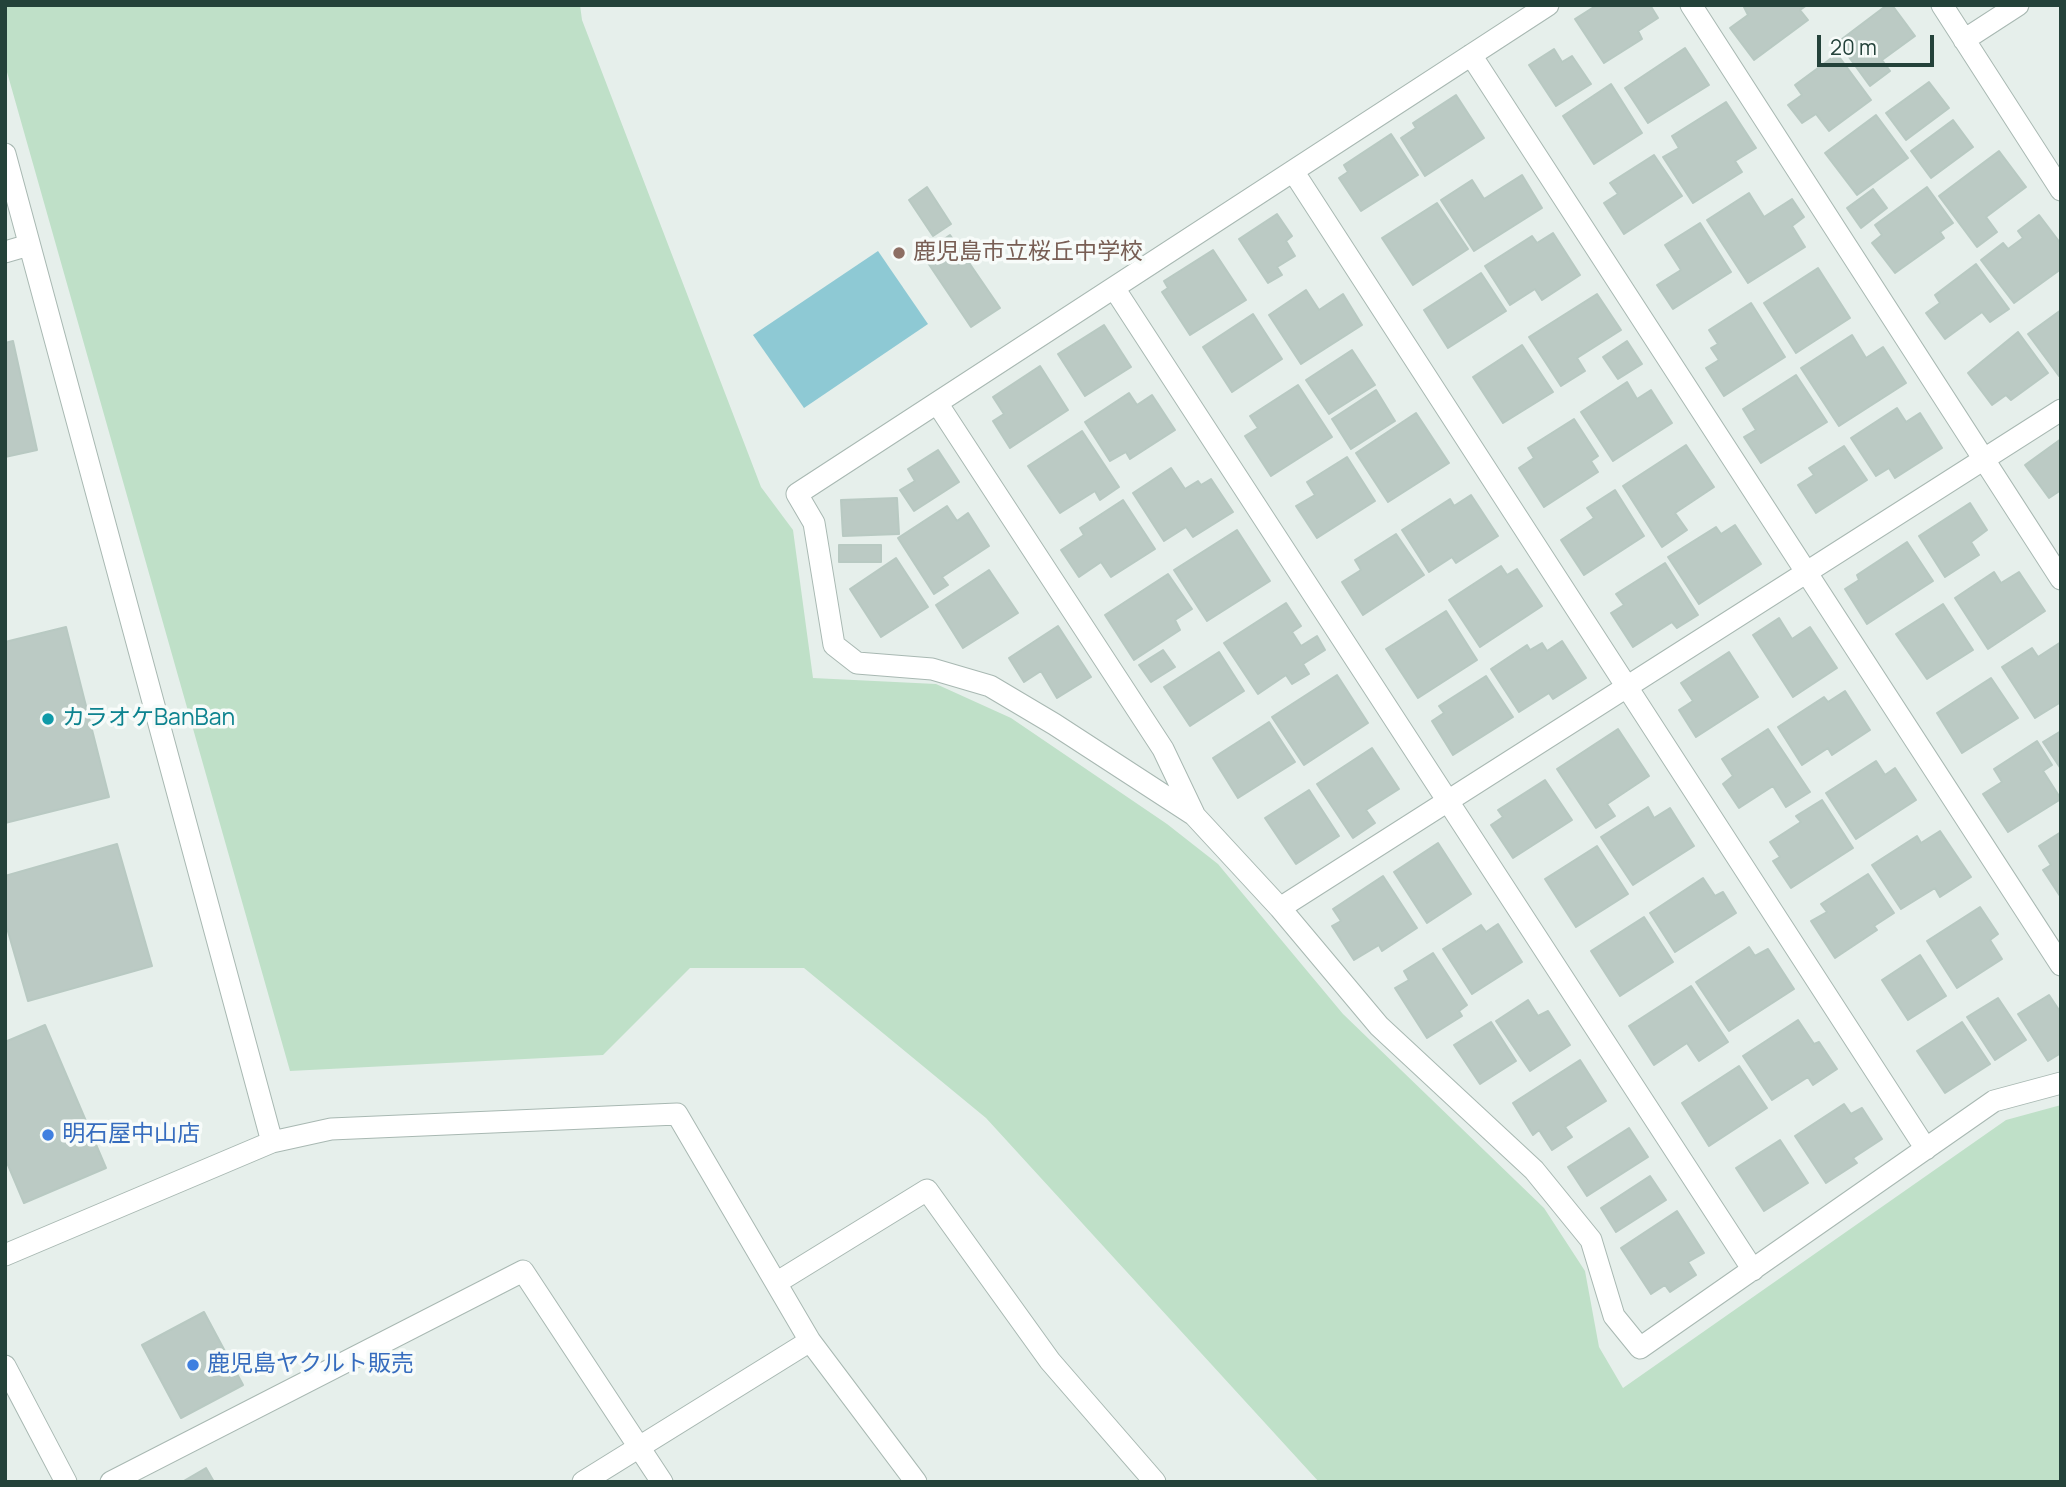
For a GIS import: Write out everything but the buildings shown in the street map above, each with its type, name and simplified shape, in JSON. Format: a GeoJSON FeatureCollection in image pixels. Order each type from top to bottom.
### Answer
{"type":"FeatureCollection","features":[{"type":"Feature","properties":{"kind":"street"},"geometry":{"type":"LineString","coordinates":[[1548,5],[797,494],[814,523],[834,645],[857,663],[932,669],[990,686],[1194,815],[1280,908],[1379,1026],[1534,1170],[1591,1240],[1614,1316],[1640,1349],[1994,1101],[2061,1083]]}},
{"type":"Feature","properties":{"kind":"street"},"geometry":{"type":"LineString","coordinates":[[1691,5],[2061,579]]}},
{"type":"Feature","properties":{"kind":"street"},"geometry":{"type":"LineString","coordinates":[[1941,5],[2061,190]]}},
{"type":"Feature","properties":{"kind":"street"},"geometry":{"type":"LineString","coordinates":[[1964,40],[2018,5]]}},
{"type":"Feature","properties":{"kind":"street"},"geometry":{"type":"LineString","coordinates":[[1471,55],[2061,965]]}},
{"type":"Feature","properties":{"kind":"street"},"geometry":{"type":"LineString","coordinates":[[5,154],[272,1142]]}},
{"type":"Feature","properties":{"kind":"street"},"geometry":{"type":"LineString","coordinates":[[1293,171],[1926,1149]]}},
{"type":"Feature","properties":{"kind":"street"},"geometry":{"type":"LineString","coordinates":[[5,252],[29,245]]}},
{"type":"Feature","properties":{"kind":"street"},"geometry":{"type":"LineString","coordinates":[[1114,288],[1753,1269]]}},
{"type":"Feature","properties":{"kind":"street"},"geometry":{"type":"LineString","coordinates":[[937,403],[1163,749],[1194,815]]}},
{"type":"Feature","properties":{"kind":"street"},"geometry":{"type":"LineString","coordinates":[[1280,908],[2061,410]]}},
{"type":"Feature","properties":{"kind":"street"},"geometry":{"type":"LineString","coordinates":[[5,1255],[272,1142],[331,1129],[677,1114],[810,1341],[916,1482]]}},
{"type":"Feature","properties":{"kind":"street"},"geometry":{"type":"LineString","coordinates":[[776,1283],[927,1190],[1050,1361],[1155,1482]]}},
{"type":"Feature","properties":{"kind":"street"},"geometry":{"type":"LineString","coordinates":[[111,1482],[523,1272],[662,1482]]}},
{"type":"Feature","properties":{"kind":"street"},"geometry":{"type":"LineString","coordinates":[[583,1482],[810,1341]]}},
{"type":"Feature","properties":{"kind":"street"},"geometry":{"type":"LineString","coordinates":[[5,1366],[66,1482]]}},
{"type":"Feature","properties":{"kind":"green space"},"geometry":{"type":"Polygon","coordinates":[[[5,5],[580,5],[582,20],[761,487],[793,530],[813,678],[936,684],[1011,718],[1167,824],[1218,864],[1343,1014],[1544,1208],[1585,1271],[1599,1347],[1623,1388],[2006,1120],[2061,1105],[2061,1482],[1319,1482],[986,1118],[804,968],[690,968],[603,1055],[290,1071],[5,65],[5,5]]]}},
{"type":"Feature","properties":{"kind":"water"},"geometry":{"type":"Polygon","coordinates":[[[878,251],[928,324],[804,408],[753,335],[878,251]]]}},
{"type":"Feature","properties":{"kind":"place","name":"鹿児島市立桜丘中学校"},"geometry":{"type":"Point","coordinates":[899,253]}},
{"type":"Feature","properties":{"kind":"place","name":"カラオケBanBan"},"geometry":{"type":"Point","coordinates":[48,719]}},
{"type":"Feature","properties":{"kind":"place","name":"明石屋中山店"},"geometry":{"type":"Point","coordinates":[48,1135]}},
{"type":"Feature","properties":{"kind":"place","name":"鹿児島ヤクルト販売"},"geometry":{"type":"Point","coordinates":[193,1365]}}]}
